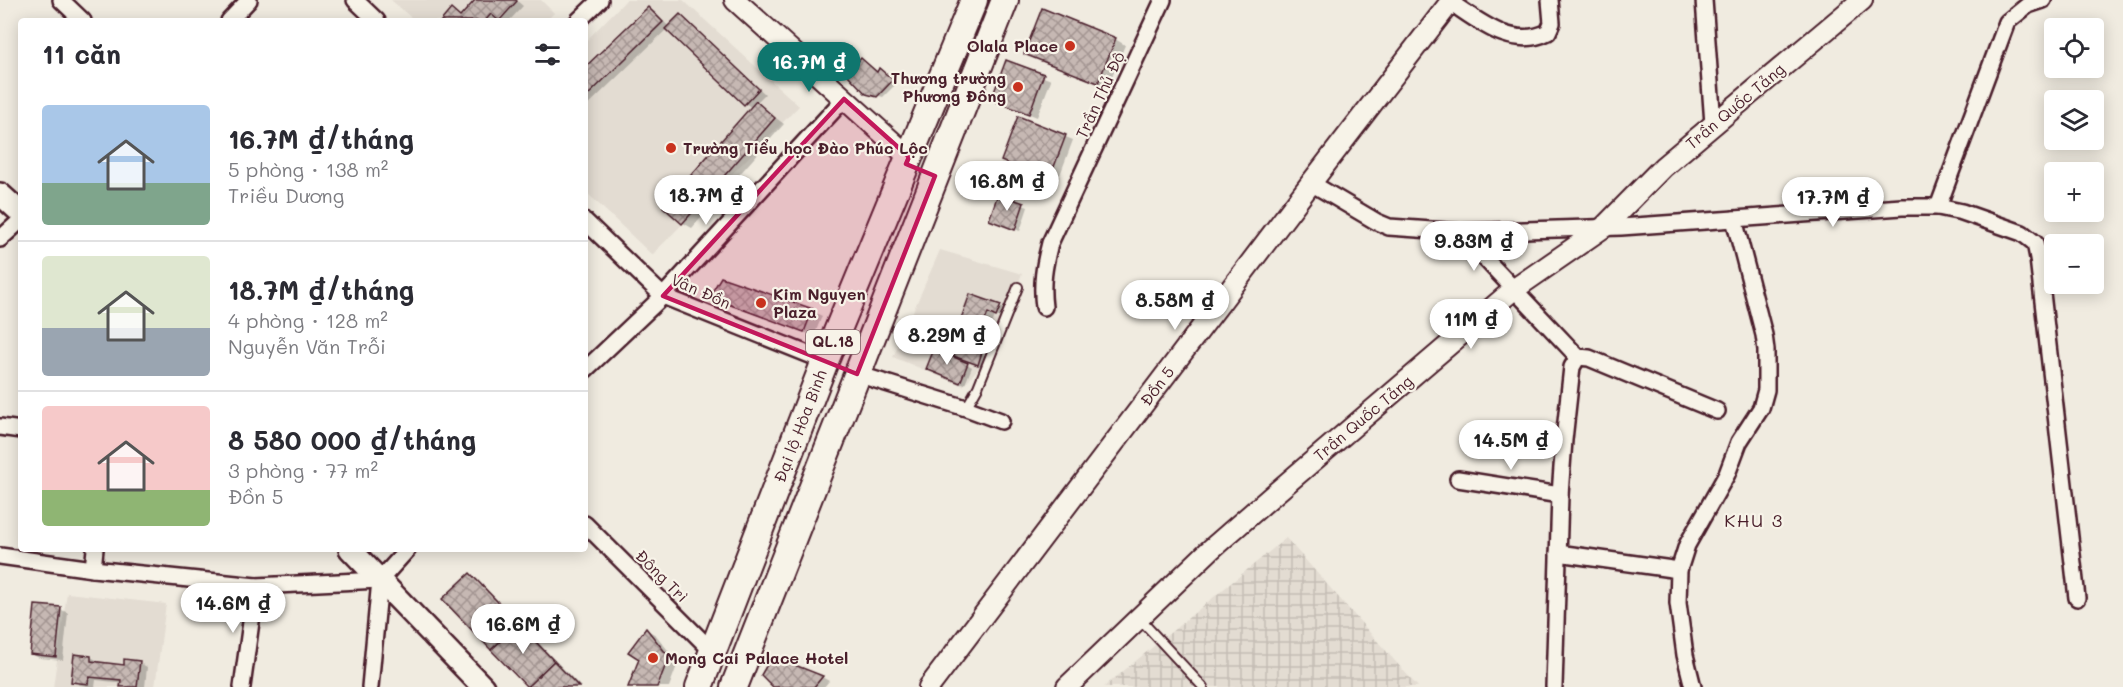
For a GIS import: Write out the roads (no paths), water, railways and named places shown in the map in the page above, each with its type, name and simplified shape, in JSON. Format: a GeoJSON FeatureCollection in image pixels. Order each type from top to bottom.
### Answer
{"type":"FeatureCollection","features":[{"type":"Feature","properties":{"kind":"highway","name":"Đại lộ Hòa Bình"},"geometry":{"type":"LineString","coordinates":[[699,687],[825,361],[974,0]]}},
{"type":"Feature","properties":{"kind":"highway","name":"Đại lộ Hòa Bình"},"geometry":{"type":"LineString","coordinates":[[738,684],[857,374],[1005,0]]}},
{"type":"Feature","properties":{"kind":"highway"},"geometry":{"type":"LineString","coordinates":[[908,161],[936,176]]}},
{"type":"Feature","properties":{"kind":"highway"},"geometry":{"type":"LineString","coordinates":[[825,361],[857,374]]}},
{"type":"Feature","properties":{"kind":"highway"},"geometry":{"type":"LineString","coordinates":[[713,652],[738,684]]}},
{"type":"Feature","properties":{"kind":"main road"},"geometry":{"type":"LineString","coordinates":[[0,194],[18,210]]}},
{"type":"Feature","properties":{"kind":"main road"},"geometry":{"type":"LineString","coordinates":[[353,552],[483,687]]}},
{"type":"Feature","properties":{"kind":"street"},"geometry":{"type":"LineString","coordinates":[[232,18],[249,0]]}},
{"type":"Feature","properties":{"kind":"street"},"geometry":{"type":"LineString","coordinates":[[355,0],[374,18]]}},
{"type":"Feature","properties":{"kind":"street"},"geometry":{"type":"LineString","coordinates":[[581,18],[600,0]]}},
{"type":"Feature","properties":{"kind":"street"},"geometry":{"type":"LineString","coordinates":[[735,0],[908,161]]}},
{"type":"Feature","properties":{"kind":"street","name":"Trần Thủ Độ"},"geometry":{"type":"LineString","coordinates":[[1044,307],[1041,288],[1043,268],[1050,243],[1163,0]]}},
{"type":"Feature","properties":{"kind":"street"},"geometry":{"type":"LineString","coordinates":[[1451,1],[1494,31],[1524,38],[1538,37],[1548,32],[1552,23],[1550,0]]}},
{"type":"Feature","properties":{"kind":"street"},"geometry":{"type":"LineString","coordinates":[[1704,0],[1713,124]]}},
{"type":"Feature","properties":{"kind":"street","name":"Trần Quốc Tảng"},"geometry":{"type":"LineString","coordinates":[[1067,687],[1210,550],[1272,496],[1513,290],[1604,227],[1663,167],[1862,0]]}},
{"type":"Feature","properties":{"kind":"street"},"geometry":{"type":"LineString","coordinates":[[1938,207],[2007,22],[2028,2],[2043,0]]}},
{"type":"Feature","properties":{"kind":"street"},"geometry":{"type":"LineString","coordinates":[[63,1],[80,18]]}},
{"type":"Feature","properties":{"kind":"street","name":"Đồn 5"},"geometry":{"type":"LineString","coordinates":[[929,687],[1451,1]]}},
{"type":"Feature","properties":{"kind":"street"},"geometry":{"type":"LineString","coordinates":[[588,367],[663,296],[844,99]]}},
{"type":"Feature","properties":{"kind":"street"},"geometry":{"type":"LineString","coordinates":[[1311,183],[1389,227],[1460,232],[1604,227],[1902,207],[1938,207],[1962,212],[2022,233],[2035,243],[2038,258],[2077,598]]}},
{"type":"Feature","properties":{"kind":"street"},"geometry":{"type":"LineString","coordinates":[[1693,687],[1685,655],[1678,603],[1679,570],[1687,545],[1726,474],[1739,442],[1761,408],[1766,390],[1764,336],[1734,219]]}},
{"type":"Feature","properties":{"kind":"street"},"geometry":{"type":"LineString","coordinates":[[0,238],[18,223]]}},
{"type":"Feature","properties":{"kind":"street","name":"Vân Đồn"},"geometry":{"type":"LineString","coordinates":[[588,224],[663,296],[825,361]]}},
{"type":"Feature","properties":{"kind":"street"},"geometry":{"type":"LineString","coordinates":[[1460,232],[1578,357],[1589,358],[1718,411]]}},
{"type":"Feature","properties":{"kind":"street"},"geometry":{"type":"LineString","coordinates":[[1554,687],[1564,440],[1572,368],[1578,357]]}},
{"type":"Feature","properties":{"kind":"street"},"geometry":{"type":"LineString","coordinates":[[857,374],[1001,421]]}},
{"type":"Feature","properties":{"kind":"street"},"geometry":{"type":"LineString","coordinates":[[0,428],[18,430]]}},
{"type":"Feature","properties":{"kind":"street"},"geometry":{"type":"LineString","coordinates":[[1458,479],[1560,495]]}},
{"type":"Feature","properties":{"kind":"street","name":"Đông Trì"},"geometry":{"type":"LineString","coordinates":[[588,527],[713,652]]}},
{"type":"Feature","properties":{"kind":"street"},"geometry":{"type":"LineString","coordinates":[[93,569],[95,552]]}},
{"type":"Feature","properties":{"kind":"street"},"geometry":{"type":"LineString","coordinates":[[370,687],[380,580],[405,552]]}},
{"type":"Feature","properties":{"kind":"street"},"geometry":{"type":"LineString","coordinates":[[1558,553],[1679,570]]}},
{"type":"Feature","properties":{"kind":"street"},"geometry":{"type":"LineString","coordinates":[[0,556],[93,569],[256,586],[380,580]]}},
{"type":"Feature","properties":{"kind":"street"},"geometry":{"type":"LineString","coordinates":[[242,687],[256,586]]}},
{"type":"Feature","properties":{"kind":"lane"},"geometry":{"type":"LineString","coordinates":[[966,408],[978,387],[1018,287]]}},
{"type":"Feature","properties":{"kind":"lane"},"geometry":{"type":"LineString","coordinates":[[1139,618],[1203,687]]}},
{"type":"Feature","properties":{"kind":"place","name":"Olala Place"},"geometry":{"type":"Point","coordinates":[1070,46]}},
{"type":"Feature","properties":{"kind":"place","name":"Thương trường Phương Đông"},"geometry":{"type":"Point","coordinates":[1018,87]}},
{"type":"Feature","properties":{"kind":"place","name":"Trường Tiểu học Đào Phúc Lộc"},"geometry":{"type":"Point","coordinates":[671,148]}},
{"type":"Feature","properties":{"kind":"place","name":"Kim Nguyen Plaza"},"geometry":{"type":"Point","coordinates":[761,303]}},
{"type":"Feature","properties":{"kind":"place","name":"Mong Cai Palace Hotel"},"geometry":{"type":"Point","coordinates":[653,658]}},
{"type":"Feature","properties":{"kind":"district","name":"KHU 3"},"geometry":{"type":"Point","coordinates":[1754,521]}}]}
